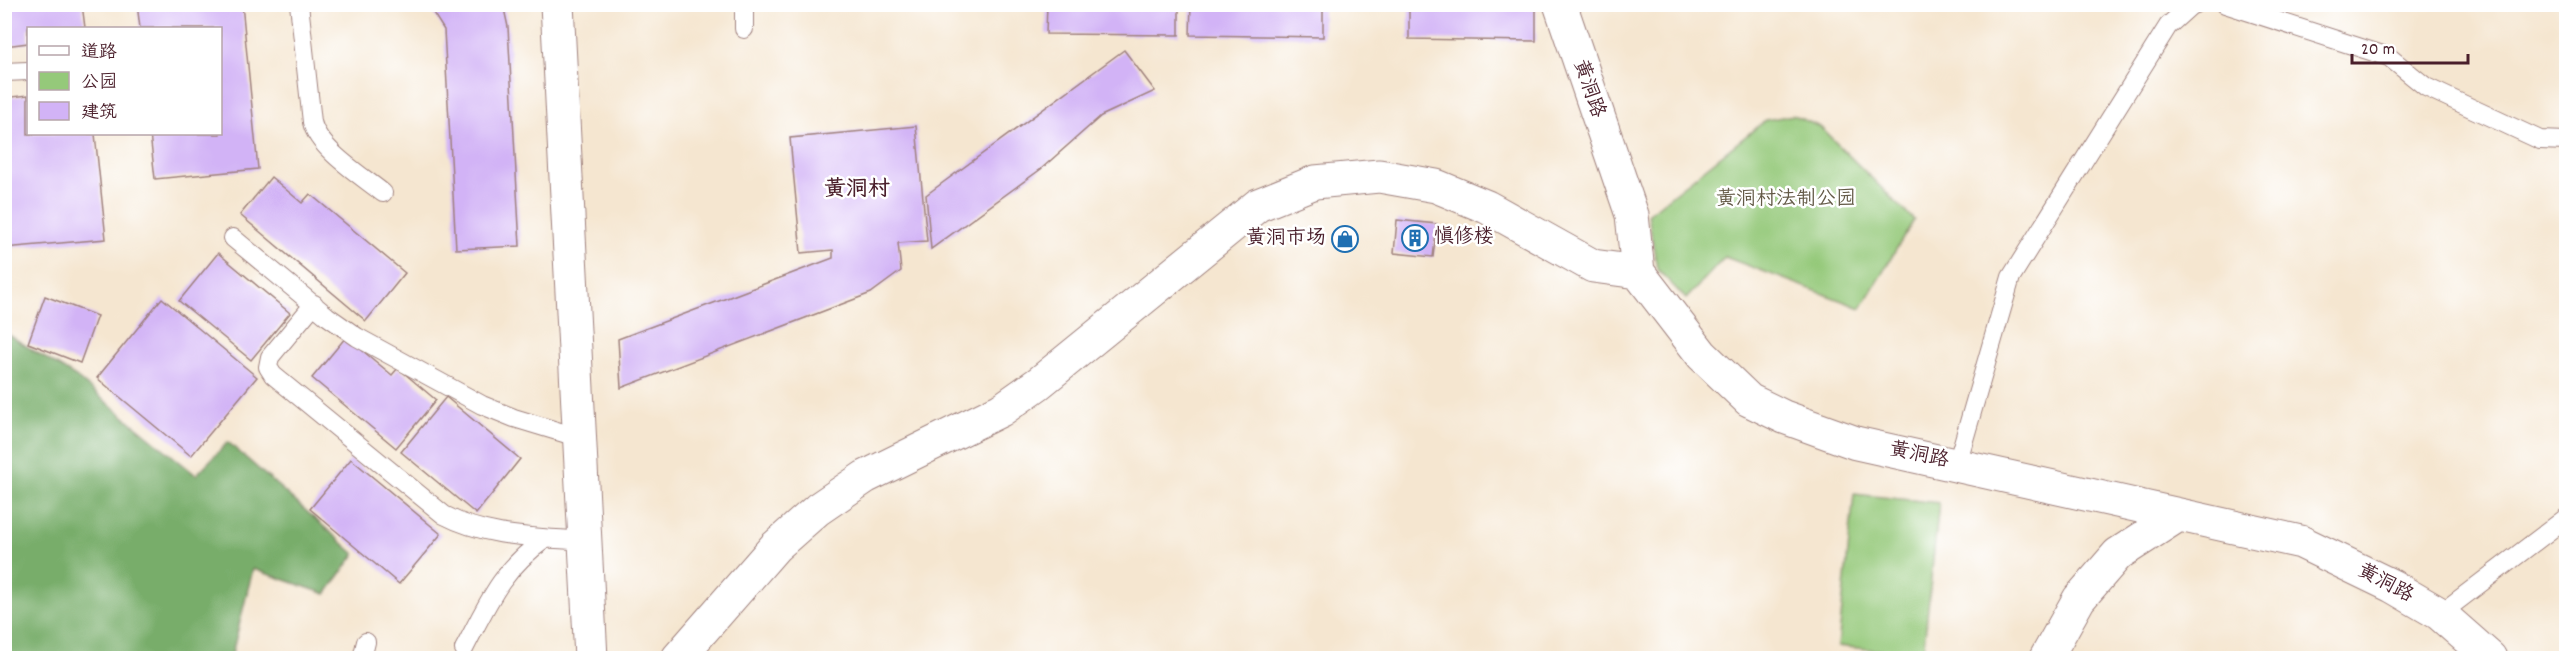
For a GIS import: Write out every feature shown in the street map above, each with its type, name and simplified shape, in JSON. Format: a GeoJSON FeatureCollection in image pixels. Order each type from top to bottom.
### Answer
{"type":"FeatureCollection","features":[{"type":"Feature","properties":{"kind":"street"},"geometry":{"type":"LineString","coordinates":[[557,4],[591,658]]}},
{"type":"Feature","properties":{"kind":"street","name":"黄洞路"},"geometry":{"type":"LineString","coordinates":[[1561,11],[1632,215],[1638,272],[1702,356],[1749,400],[1784,417],[1856,443],[2301,542],[2392,586],[2440,614],[2490,658]]}},
{"type":"Feature","properties":{"kind":"street"},"geometry":{"type":"LineString","coordinates":[[678,658],[775,548],[818,509],[865,477],[1001,410],[1039,382],[1258,205],[1315,182],[1380,176],[1436,186],[1486,207],[1593,266],[1638,272]]}},
{"type":"Feature","properties":{"kind":"street"},"geometry":{"type":"LineString","coordinates":[[2046,658],[2079,599],[2118,554],[2177,516]]}},
{"type":"Feature","properties":{"kind":"lane"},"geometry":{"type":"LineString","coordinates":[[299,4],[312,122],[316,136],[383,193]]}},
{"type":"Feature","properties":{"kind":"lane"},"geometry":{"type":"LineString","coordinates":[[744,4],[744,29]]}},
{"type":"Feature","properties":{"kind":"lane"},"geometry":{"type":"LineString","coordinates":[[1957,464],[2011,277],[2168,26],[2195,4]]}},
{"type":"Feature","properties":{"kind":"lane"},"geometry":{"type":"LineString","coordinates":[[2225,4],[2389,57],[2426,87],[2540,140],[2566,141]]}},
{"type":"Feature","properties":{"kind":"lane"},"geometry":{"type":"LineString","coordinates":[[4,72],[27,71]]}},
{"type":"Feature","properties":{"kind":"lane"},"geometry":{"type":"LineString","coordinates":[[233,238],[357,337],[482,405],[514,418],[580,438]]}},
{"type":"Feature","properties":{"kind":"lane"},"geometry":{"type":"LineString","coordinates":[[314,304],[270,357],[268,366],[273,375],[444,515],[463,525],[484,531],[545,539],[586,541]]}},
{"type":"Feature","properties":{"kind":"lane"},"geometry":{"type":"LineString","coordinates":[[2440,614],[2566,518]]}},
{"type":"Feature","properties":{"kind":"lane"},"geometry":{"type":"LineString","coordinates":[[464,649],[498,584],[508,570],[519,558],[545,539]]}},
{"type":"Feature","properties":{"kind":"green space","name":"黄洞村法制公园"},"geometry":{"type":"Polygon","coordinates":[[[1793,115],[1820,127],[1914,220],[1861,308],[1725,257],[1686,299],[1657,269],[1648,214],[1766,120],[1793,115]]]}},
{"type":"Feature","properties":{"kind":"green space"},"geometry":{"type":"Polygon","coordinates":[[[4,332],[76,377],[196,475],[228,442],[355,554],[326,594],[253,569],[231,658],[5,658],[4,332]]]}},
{"type":"Feature","properties":{"kind":"green space"},"geometry":{"type":"Polygon","coordinates":[[[1854,494],[1939,503],[1923,655],[1838,646],[1854,494]]]}},
{"type":"Feature","properties":{"kind":"building"},"geometry":{"type":"Polygon","coordinates":[[[5,4],[82,4],[85,27],[27,27],[27,43],[5,46],[5,4]]]}},
{"type":"Feature","properties":{"kind":"building"},"geometry":{"type":"Polygon","coordinates":[[[137,4],[242,4],[258,169],[155,179],[150,135],[222,135],[222,27],[140,27],[137,4]]]}},
{"type":"Feature","properties":{"kind":"building"},"geometry":{"type":"Polygon","coordinates":[[[399,4],[503,4],[508,27],[520,246],[456,249],[444,30],[430,8],[399,4]]]}},
{"type":"Feature","properties":{"kind":"building"},"geometry":{"type":"Polygon","coordinates":[[[1047,4],[1179,4],[1179,35],[1046,34],[1047,4]]]}},
{"type":"Feature","properties":{"kind":"building"},"geometry":{"type":"Polygon","coordinates":[[[1191,4],[1323,4],[1323,37],[1190,35],[1191,4]]]}},
{"type":"Feature","properties":{"kind":"building"},"geometry":{"type":"Polygon","coordinates":[[[1409,4],[1536,4],[1536,41],[1409,39],[1409,4]]]}},
{"type":"Feature","properties":{"kind":"building"},"geometry":{"type":"Polygon","coordinates":[[[1124,50],[1155,91],[1101,116],[1041,169],[931,249],[926,195],[1124,50]]]}},
{"type":"Feature","properties":{"kind":"building"},"geometry":{"type":"Polygon","coordinates":[[[27,95],[27,135],[95,135],[106,239],[4,248],[4,98],[27,95]]]}},
{"type":"Feature","properties":{"kind":"building"},"geometry":{"type":"Polygon","coordinates":[[[916,126],[927,241],[898,243],[901,271],[871,293],[621,388],[618,339],[833,258],[833,250],[801,253],[790,138],[916,126]]]}},
{"type":"Feature","properties":{"kind":"building"},"geometry":{"type":"Polygon","coordinates":[[[271,177],[302,203],[310,194],[405,273],[366,321],[240,215],[271,177]]]}},
{"type":"Feature","properties":{"kind":"building","name":"慎修楼"},"geometry":{"type":"Polygon","coordinates":[[[1397,220],[1437,224],[1433,257],[1394,253],[1397,220]]]}},
{"type":"Feature","properties":{"kind":"building"},"geometry":{"type":"Polygon","coordinates":[[[218,253],[290,313],[251,360],[179,301],[218,253]]]}},
{"type":"Feature","properties":{"kind":"building"},"geometry":{"type":"Polygon","coordinates":[[[45,296],[97,316],[80,363],[28,343],[45,296]]]}},
{"type":"Feature","properties":{"kind":"building"},"geometry":{"type":"Polygon","coordinates":[[[162,298],[257,377],[191,456],[97,378],[162,298]]]}},
{"type":"Feature","properties":{"kind":"building"},"geometry":{"type":"Polygon","coordinates":[[[346,337],[392,375],[398,368],[436,400],[396,448],[312,378],[346,337]]]}},
{"type":"Feature","properties":{"kind":"building"},"geometry":{"type":"Polygon","coordinates":[[[446,397],[520,459],[476,514],[401,452],[446,397]]]}},
{"type":"Feature","properties":{"kind":"building"},"geometry":{"type":"Polygon","coordinates":[[[351,459],[441,534],[399,584],[310,509],[351,459]]]}},
{"type":"Feature","properties":{"kind":"place","name":"慎修楼"},"geometry":{"type":"Point","coordinates":[1415,238]}},
{"type":"Feature","properties":{"kind":"place","name":"黄洞市场"},"geometry":{"type":"Point","coordinates":[1345,239]}},
{"type":"Feature","properties":{"kind":"district","name":"黄洞村"},"geometry":{"type":"Point","coordinates":[857,190]}}]}
